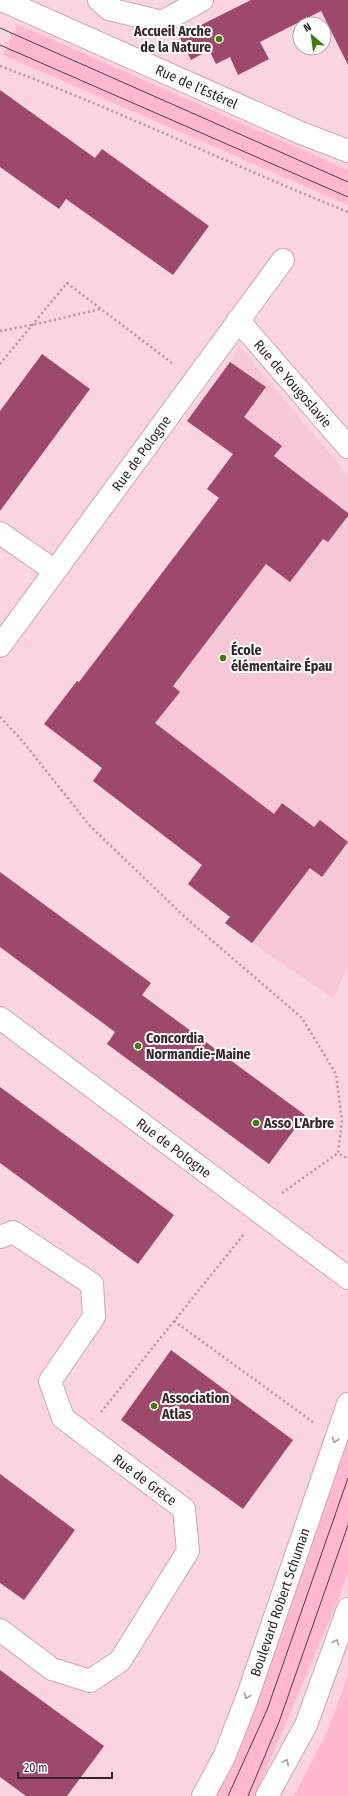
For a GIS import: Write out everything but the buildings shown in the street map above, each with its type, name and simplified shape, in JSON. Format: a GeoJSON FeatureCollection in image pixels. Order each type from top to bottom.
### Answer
{"type":"FeatureCollection","features":[{"type":"Feature","properties":{"kind":"street","name":"Rue de l'Estérel"},"geometry":{"type":"LineString","coordinates":[[2,0],[301,133],[348,151]]}},
{"type":"Feature","properties":{"kind":"street"},"geometry":{"type":"LineString","coordinates":[[98,0],[109,9],[162,22],[202,0]]}},
{"type":"Feature","properties":{"kind":"street","name":"Rue de Pologne"},"geometry":{"type":"LineString","coordinates":[[0,646],[283,260]]}},
{"type":"Feature","properties":{"kind":"street","name":"Rue de Yougoslavie"},"geometry":{"type":"LineString","coordinates":[[238,320],[348,447]]}},
{"type":"Feature","properties":{"kind":"street"},"geometry":{"type":"LineString","coordinates":[[0,532],[54,571]]}},
{"type":"Feature","properties":{"kind":"street","name":"Rue de Pologne"},"geometry":{"type":"LineString","coordinates":[[0,1018],[348,1278]]}},
{"type":"Feature","properties":{"kind":"street","name":"Rue de Grèce"},"geometry":{"type":"LineString","coordinates":[[0,1237],[13,1232],[92,1284],[94,1317],[50,1381],[62,1418],[184,1509],[188,1551],[120,1661],[90,1681],[52,1669],[0,1630]]}},
{"type":"Feature","properties":{"kind":"street","name":"Boulevard Robert Schuman"},"geometry":{"type":"LineString","coordinates":[[203,1796],[224,1757],[247,1698],[348,1404]]}},
{"type":"Feature","properties":{"kind":"street"},"geometry":{"type":"LineString","coordinates":[[267,1796],[306,1724],[348,1609]]}},
{"type":"Feature","properties":{"kind":"path"},"geometry":{"type":"LineString","coordinates":[[0,66],[53,86],[260,176],[348,212]]}},
{"type":"Feature","properties":{"kind":"path"},"geometry":{"type":"LineString","coordinates":[[0,364],[67,283],[195,380]]}},
{"type":"Feature","properties":{"kind":"path"},"geometry":{"type":"LineString","coordinates":[[0,331],[32,326],[101,309]]}},
{"type":"Feature","properties":{"kind":"path"},"geometry":{"type":"LineString","coordinates":[[0,717],[20,738],[90,826],[186,919],[302,1018],[336,1074],[342,1121],[338,1153],[281,1194],[261,1213],[83,1434]]}},
{"type":"Feature","properties":{"kind":"path"},"geometry":{"type":"LineString","coordinates":[[338,1153],[348,1159]]}},
{"type":"Feature","properties":{"kind":"path"},"geometry":{"type":"LineString","coordinates":[[174,1321],[336,1439]]}},
{"type":"Feature","properties":{"kind":"shaded area"},"geometry":{"type":"Polygon","coordinates":[[[17,24],[348,170],[348,205],[3,55],[17,24]]]}},
{"type":"Feature","properties":{"kind":"shaded area","name":"École élémentaire Épau"},"geometry":{"type":"Polygon","coordinates":[[[239,346],[348,475],[348,967],[333,998],[225,923],[236,909],[222,910],[187,884],[209,856],[202,851],[195,860],[93,781],[113,755],[44,724],[77,681],[79,682],[115,635],[226,503],[207,489],[233,455],[187,421],[230,362],[239,346]]]}},
{"type":"Feature","properties":{"kind":"shaded area"},"geometry":{"type":"Polygon","coordinates":[[[348,1424],[348,1573],[255,1796],[213,1796],[348,1424]]]}},
{"type":"Feature","properties":{"kind":"shaded area"},"geometry":{"type":"Polygon","coordinates":[[[348,1675],[348,1796],[294,1796],[328,1730],[348,1675]]]}},
{"type":"Feature","properties":{"kind":"tram line"},"geometry":{"type":"LineString","coordinates":[[0,28],[348,182]]}},
{"type":"Feature","properties":{"kind":"tram line"},"geometry":{"type":"LineString","coordinates":[[0,45],[348,197]]}},
{"type":"Feature","properties":{"kind":"tram line"},"geometry":{"type":"LineString","coordinates":[[228,1796],[267,1710],[348,1478]]}},
{"type":"Feature","properties":{"kind":"tram line"},"geometry":{"type":"LineString","coordinates":[[248,1796],[279,1722],[348,1525]]}},
{"type":"Feature","properties":{"kind":"place","name":"Accueil Arche de la Nature"},"geometry":{"type":"Point","coordinates":[219,39]}},
{"type":"Feature","properties":{"kind":"place","name":"École élémentaire Épau"},"geometry":{"type":"Point","coordinates":[223,658]}},
{"type":"Feature","properties":{"kind":"place","name":"Concordia Normandie-Maine"},"geometry":{"type":"Point","coordinates":[138,1046]}},
{"type":"Feature","properties":{"kind":"place","name":"Asso L'Arbre"},"geometry":{"type":"Point","coordinates":[256,1123]}},
{"type":"Feature","properties":{"kind":"place","name":"Association Atlas"},"geometry":{"type":"Point","coordinates":[154,1406]}}]}
